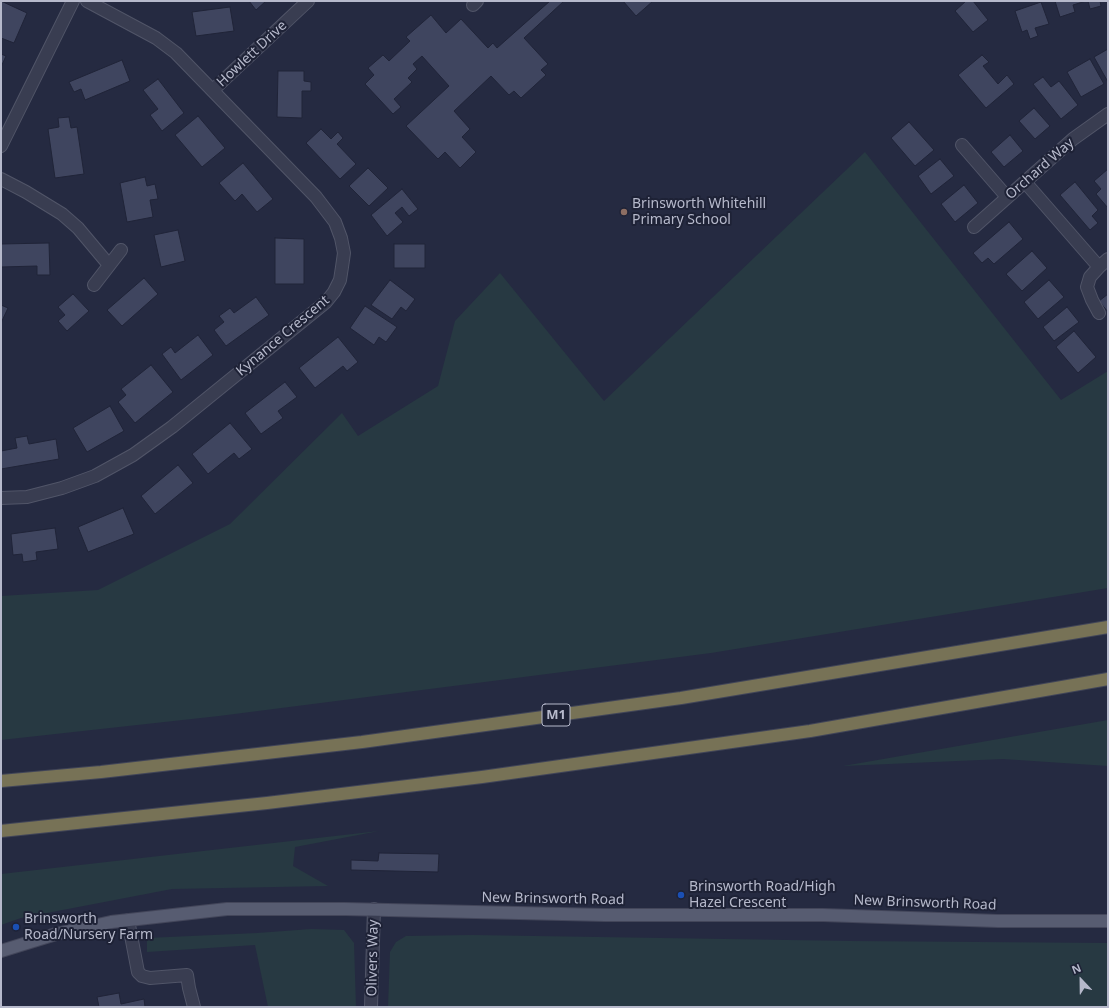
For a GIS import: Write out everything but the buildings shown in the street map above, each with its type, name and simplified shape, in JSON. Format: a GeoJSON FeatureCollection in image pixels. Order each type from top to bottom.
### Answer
{"type":"FeatureCollection","features":[{"type":"Feature","properties":{"kind":"highway","name":"M1"},"geometry":{"type":"LineString","coordinates":[[1,781],[102,772],[362,742],[666,700],[1108,627]]}},
{"type":"Feature","properties":{"kind":"highway"},"geometry":{"type":"LineString","coordinates":[[1,830],[267,803],[482,778],[810,730],[1108,679]]}},
{"type":"Feature","properties":{"kind":"main road","name":"New Brinsworth Road"},"geometry":{"type":"LineString","coordinates":[[1,951],[56,934],[112,922],[227,909],[1108,921]]}},
{"type":"Feature","properties":{"kind":"street"},"geometry":{"type":"LineString","coordinates":[[1,146],[73,1]]}},
{"type":"Feature","properties":{"kind":"street","name":"Kynance Crescent"},"geometry":{"type":"LineString","coordinates":[[1,498],[27,496],[62,488],[95,476],[134,455],[172,427],[326,302],[334,292],[340,280],[344,253],[341,238],[336,222],[316,197],[176,53],[156,38],[87,1]]}},
{"type":"Feature","properties":{"kind":"street","name":"Howlett Drive"},"geometry":{"type":"LineString","coordinates":[[213,90],[308,1]]}},
{"type":"Feature","properties":{"kind":"street","name":"Orchard Way"},"geometry":{"type":"LineString","coordinates":[[974,227],[1073,139],[1108,114]]}},
{"type":"Feature","properties":{"kind":"street"},"geometry":{"type":"LineString","coordinates":[[962,145],[1007,197]]}},
{"type":"Feature","properties":{"kind":"street"},"geometry":{"type":"LineString","coordinates":[[1,179],[62,214],[78,228],[109,265]]}},
{"type":"Feature","properties":{"kind":"street"},"geometry":{"type":"LineString","coordinates":[[1025,182],[1103,263],[1090,277],[1087,287],[1099,313]]}},
{"type":"Feature","properties":{"kind":"street"},"geometry":{"type":"LineString","coordinates":[[94,285],[121,250]]}},
{"type":"Feature","properties":{"kind":"street","name":"Olivers Way"},"geometry":{"type":"LineString","coordinates":[[371,1007],[374,910]]}},
{"type":"Feature","properties":{"kind":"street"},"geometry":{"type":"LineString","coordinates":[[128,920],[138,972],[142,976],[150,978],[187,975],[194,1007]]}},
{"type":"Feature","properties":{"kind":"shaded area"},"geometry":{"type":"Polygon","coordinates":[[[865,152],[1061,400],[1108,371],[1108,588],[711,653],[219,716],[1,740],[1,596],[98,590],[230,524],[342,413],[358,436],[438,386],[455,321],[500,273],[604,401],[865,152]]]}},
{"type":"Feature","properties":{"kind":"shaded area"},"geometry":{"type":"Polygon","coordinates":[[[1108,720],[1108,766],[1003,759],[843,766],[1108,720]]]}},
{"type":"Feature","properties":{"kind":"shaded area"},"geometry":{"type":"Polygon","coordinates":[[[379,831],[295,847],[293,866],[328,886],[172,889],[21,918],[1,925],[1,874],[379,831]]]}},
{"type":"Feature","properties":{"kind":"shaded area"},"geometry":{"type":"Polygon","coordinates":[[[311,929],[344,930],[354,943],[356,1007],[268,1007],[255,945],[147,952],[147,938],[311,929]]]}},
{"type":"Feature","properties":{"kind":"shaded area"},"geometry":{"type":"Polygon","coordinates":[[[472,935],[852,941],[1108,943],[1108,1007],[388,1007],[390,952],[396,942],[406,936],[472,935]]]}},
{"type":"Feature","properties":{"kind":"place","name":"Brinsworth Whitehill Primary School"},"geometry":{"type":"Point","coordinates":[624,212]}},
{"type":"Feature","properties":{"kind":"place","name":"Brinsworth Road/High Hazel Crescent"},"geometry":{"type":"Point","coordinates":[681,895]}},
{"type":"Feature","properties":{"kind":"place","name":"Brinsworth Road/Nursery Farm"},"geometry":{"type":"Point","coordinates":[16,927]}}]}
